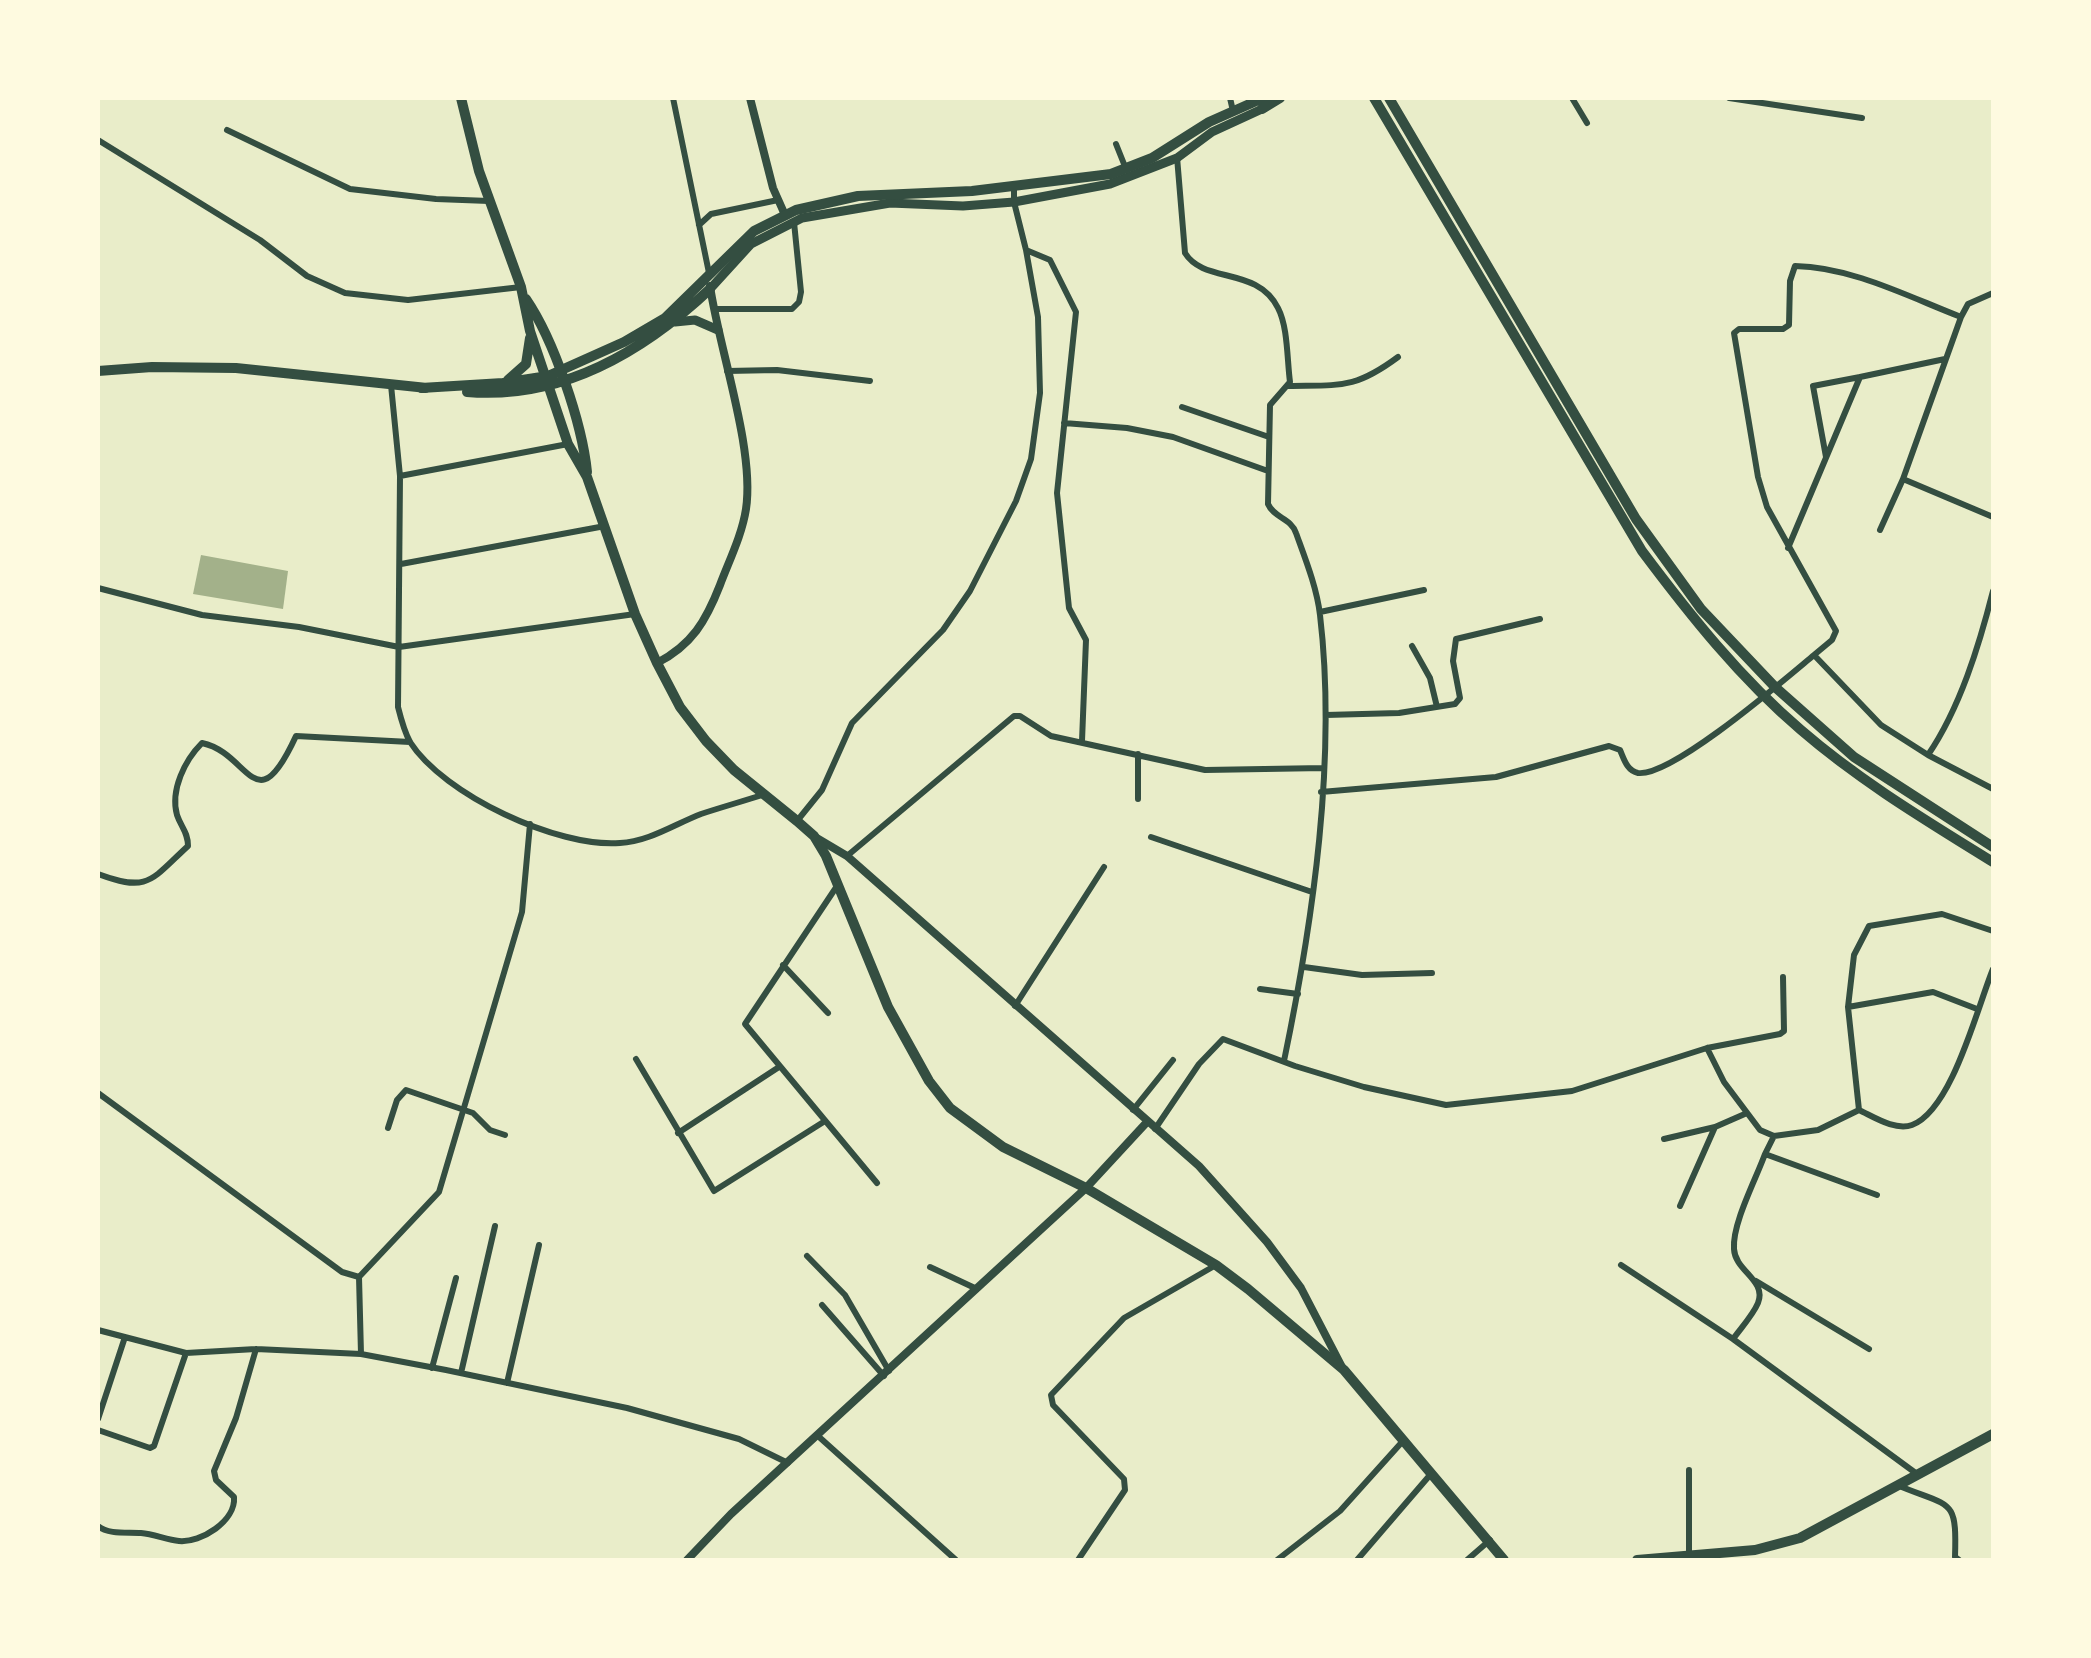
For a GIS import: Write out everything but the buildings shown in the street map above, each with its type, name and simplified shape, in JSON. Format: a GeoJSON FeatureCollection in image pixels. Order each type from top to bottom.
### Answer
{"type":"FeatureCollection","features":[{"type":"Feature","properties":{"kind":"main road"},"geometry":{"type":"LineString","coordinates":[[461,98],[490,201],[522,291],[564,383],[584,442],[587,477]]}},
{"type":"Feature","properties":{"kind":"main road"},"geometry":{"type":"LineString","coordinates":[[98,371],[224,367],[489,394],[550,381],[559,371],[665,318],[754,231],[858,196],[1014,187],[1111,174],[1175,153],[1209,122],[1233,111],[1280,98]]}},
{"type":"Feature","properties":{"kind":"main road"},"geometry":{"type":"LineString","coordinates":[[1374,98],[1642,551],[1694,620],[1801,731],[1888,796],[1993,862]]}},
{"type":"Feature","properties":{"kind":"main road"},"geometry":{"type":"LineString","coordinates":[[1389,99],[1636,519],[1701,609],[1775,687],[1854,757],[1993,847]]}},
{"type":"Feature","properties":{"kind":"main road"},"geometry":{"type":"LineString","coordinates":[[421,388],[550,381],[564,383],[675,322],[751,244],[789,218],[866,205],[963,206],[1014,202],[1110,184],[1175,153],[1262,103]]}},
{"type":"Feature","properties":{"kind":"main road"},"geometry":{"type":"LineString","coordinates":[[522,291],[530,331],[550,381],[568,444],[587,477],[635,614],[657,663],[680,707],[706,741],[734,770],[814,836],[838,885],[888,1007],[929,1081],[950,1108],[1003,1147],[1086,1188],[1216,1265],[1344,1370],[1504,1560]]}},
{"type":"Feature","properties":{"kind":"main road"},"geometry":{"type":"LineString","coordinates":[[675,322],[695,320],[718,330]]}},
{"type":"Feature","properties":{"kind":"main road"},"geometry":{"type":"LineString","coordinates":[[503,383],[526,364],[530,331]]}},
{"type":"Feature","properties":{"kind":"main road"},"geometry":{"type":"LineString","coordinates":[[1637,1560],[1772,1548],[1800,1538],[1993,1434]]}},
{"type":"Feature","properties":{"kind":"street"},"geometry":{"type":"LineString","coordinates":[[657,663],[686,646],[697,633],[714,601],[746,510],[748,483],[673,98]]}},
{"type":"Feature","properties":{"kind":"street"},"geometry":{"type":"LineString","coordinates":[[714,309],[792,309],[799,302],[789,218],[778,200],[750,98]]}},
{"type":"Feature","properties":{"kind":"street"},"geometry":{"type":"LineString","coordinates":[[1230,98],[1233,111]]}},
{"type":"Feature","properties":{"kind":"street"},"geometry":{"type":"LineString","coordinates":[[1572,98],[1587,123]]}},
{"type":"Feature","properties":{"kind":"street"},"geometry":{"type":"LineString","coordinates":[[1729,98],[1862,118]]}},
{"type":"Feature","properties":{"kind":"street"},"geometry":{"type":"LineString","coordinates":[[227,130],[350,189],[436,199],[490,201]]}},
{"type":"Feature","properties":{"kind":"street"},"geometry":{"type":"LineString","coordinates":[[98,140],[260,240],[307,276],[345,293],[408,300],[522,291]]}},
{"type":"Feature","properties":{"kind":"street"},"geometry":{"type":"LineString","coordinates":[[1116,144],[1126,169]]}},
{"type":"Feature","properties":{"kind":"street"},"geometry":{"type":"LineString","coordinates":[[1175,153],[1185,253],[1198,266],[1249,280],[1267,293],[1279,310],[1289,386]]}},
{"type":"Feature","properties":{"kind":"street"},"geometry":{"type":"LineString","coordinates":[[797,821],[822,790],[852,723],[943,630],[970,591],[1016,501],[1031,459],[1040,393],[1038,317],[1014,202],[1014,187]]}},
{"type":"Feature","properties":{"kind":"street"},"geometry":{"type":"LineString","coordinates":[[699,225],[711,214],[778,200]]}},
{"type":"Feature","properties":{"kind":"street"},"geometry":{"type":"LineString","coordinates":[[1026,250],[1050,260],[1076,312],[1057,493],[1069,608],[1086,640],[1082,741]]}},
{"type":"Feature","properties":{"kind":"street"},"geometry":{"type":"LineString","coordinates":[[1321,792],[1496,777],[1609,746],[1620,750],[1628,768],[1636,773],[1652,773],[1765,697],[1832,640],[1836,631],[1767,507],[1758,477],[1734,333],[1739,329],[1783,329],[1789,325],[1790,281],[1795,266],[1811,266],[1870,282],[1961,317]]}},
{"type":"Feature","properties":{"kind":"street"},"geometry":{"type":"LineString","coordinates":[[1880,530],[1903,479],[1961,317],[1968,304],[1993,293]]}},
{"type":"Feature","properties":{"kind":"street"},"geometry":{"type":"LineString","coordinates":[[1284,1061],[1304,967],[1324,768],[1326,715],[1320,612],[1295,530],[1271,511],[1268,504],[1272,401],[1289,386],[1348,385],[1374,376],[1398,357]]}},
{"type":"Feature","properties":{"kind":"street"},"geometry":{"type":"LineString","coordinates":[[1804,386],[1945,359]]}},
{"type":"Feature","properties":{"kind":"street"},"geometry":{"type":"LineString","coordinates":[[727,371],[777,370],[870,381]]}},
{"type":"Feature","properties":{"kind":"street"},"geometry":{"type":"LineString","coordinates":[[1788,548],[1860,377]]}},
{"type":"Feature","properties":{"kind":"street"},"geometry":{"type":"LineString","coordinates":[[391,385],[400,476],[398,707],[410,742],[441,776],[482,802],[530,824],[594,843],[621,843],[765,794]]}},
{"type":"Feature","properties":{"kind":"street"},"geometry":{"type":"LineString","coordinates":[[1813,386],[1827,459]]}},
{"type":"Feature","properties":{"kind":"street"},"geometry":{"type":"LineString","coordinates":[[1182,407],[1269,437]]}},
{"type":"Feature","properties":{"kind":"street"},"geometry":{"type":"LineString","coordinates":[[1064,423],[1127,428],[1173,437],[1268,471]]}},
{"type":"Feature","properties":{"kind":"street"},"geometry":{"type":"LineString","coordinates":[[400,476],[568,444]]}},
{"type":"Feature","properties":{"kind":"street"},"geometry":{"type":"LineString","coordinates":[[1903,479],[1993,517]]}},
{"type":"Feature","properties":{"kind":"street"},"geometry":{"type":"LineString","coordinates":[[401,564],[605,526]]}},
{"type":"Feature","properties":{"kind":"street"},"geometry":{"type":"LineString","coordinates":[[98,588],[202,615],[299,627],[399,647],[635,614]]}},
{"type":"Feature","properties":{"kind":"street"},"geometry":{"type":"LineString","coordinates":[[1320,612],[1424,590]]}},
{"type":"Feature","properties":{"kind":"street"},"geometry":{"type":"LineString","coordinates":[[1928,755],[1941,736],[1982,635],[1993,591]]}},
{"type":"Feature","properties":{"kind":"street"},"geometry":{"type":"LineString","coordinates":[[1326,715],[1455,704],[1460,698],[1453,646],[1459,636],[1540,619]]}},
{"type":"Feature","properties":{"kind":"street"},"geometry":{"type":"LineString","coordinates":[[1412,646],[1416,659],[1428,673],[1437,707]]}},
{"type":"Feature","properties":{"kind":"street"},"geometry":{"type":"LineString","coordinates":[[1814,655],[1881,725],[1928,755],[1993,789]]}},
{"type":"Feature","properties":{"kind":"street"},"geometry":{"type":"LineString","coordinates":[[847,856],[1014,716],[1020,716],[1051,736],[1205,770],[1324,768]]}},
{"type":"Feature","properties":{"kind":"street"},"geometry":{"type":"LineString","coordinates":[[98,874],[125,885],[140,884],[154,877],[188,846],[188,834],[176,809],[182,769],[202,743],[214,746],[254,779],[264,780],[274,774],[296,736],[410,742]]}},
{"type":"Feature","properties":{"kind":"street"},"geometry":{"type":"LineString","coordinates":[[1138,754],[1138,799]]}},
{"type":"Feature","properties":{"kind":"street"},"geometry":{"type":"LineString","coordinates":[[361,1354],[359,1277],[439,1192],[522,912],[530,824]]}},
{"type":"Feature","properties":{"kind":"street"},"geometry":{"type":"LineString","coordinates":[[814,836],[847,856],[1199,1166],[1267,1242],[1301,1288],[1344,1370]]}},
{"type":"Feature","properties":{"kind":"street"},"geometry":{"type":"LineString","coordinates":[[1151,837],[1312,892]]}},
{"type":"Feature","properties":{"kind":"street"},"geometry":{"type":"LineString","coordinates":[[1015,1006],[1104,867]]}},
{"type":"Feature","properties":{"kind":"street"},"geometry":{"type":"LineString","coordinates":[[838,885],[745,1024],[877,1183]]}},
{"type":"Feature","properties":{"kind":"street"},"geometry":{"type":"LineString","coordinates":[[1859,1110],[1848,1007],[1854,955],[1869,926],[1942,914],[1993,931]]}},
{"type":"Feature","properties":{"kind":"street"},"geometry":{"type":"LineString","coordinates":[[783,965],[828,1013]]}},
{"type":"Feature","properties":{"kind":"street"},"geometry":{"type":"LineString","coordinates":[[1304,967],[1362,975],[1432,973]]}},
{"type":"Feature","properties":{"kind":"street"},"geometry":{"type":"LineString","coordinates":[[1859,1110],[1884,1123],[1909,1126],[1931,1114],[1947,1088],[1993,969]]}},
{"type":"Feature","properties":{"kind":"street"},"geometry":{"type":"LineString","coordinates":[[687,1560],[1151,1126],[1218,1040],[1229,1040],[1364,1087],[1446,1105],[1572,1091],[1707,1048],[1784,1031],[1783,977]]}},
{"type":"Feature","properties":{"kind":"street"},"geometry":{"type":"LineString","coordinates":[[1260,989],[1298,994]]}},
{"type":"Feature","properties":{"kind":"street"},"geometry":{"type":"LineString","coordinates":[[1848,1007],[1933,992],[1977,1009]]}},
{"type":"Feature","properties":{"kind":"street"},"geometry":{"type":"LineString","coordinates":[[1707,1048],[1724,1082],[1747,1113],[1760,1130],[1774,1136],[1818,1130],[1859,1110]]}},
{"type":"Feature","properties":{"kind":"street"},"geometry":{"type":"LineString","coordinates":[[636,1059],[707,1186],[717,1191],[825,1121]]}},
{"type":"Feature","properties":{"kind":"street"},"geometry":{"type":"LineString","coordinates":[[1133,1110],[1173,1060]]}},
{"type":"Feature","properties":{"kind":"street"},"geometry":{"type":"LineString","coordinates":[[678,1133],[779,1067]]}},
{"type":"Feature","properties":{"kind":"street"},"geometry":{"type":"LineString","coordinates":[[388,1128],[397,1100],[406,1090],[473,1113],[490,1130],[505,1135]]}},
{"type":"Feature","properties":{"kind":"street"},"geometry":{"type":"LineString","coordinates":[[98,1093],[342,1272],[359,1277]]}},
{"type":"Feature","properties":{"kind":"street"},"geometry":{"type":"LineString","coordinates":[[1664,1139],[1715,1127],[1747,1113]]}},
{"type":"Feature","properties":{"kind":"street"},"geometry":{"type":"LineString","coordinates":[[1680,1206],[1715,1127]]}},
{"type":"Feature","properties":{"kind":"street"},"geometry":{"type":"LineString","coordinates":[[1774,1136],[1735,1235],[1733,1251],[1741,1269],[1869,1349]]}},
{"type":"Feature","properties":{"kind":"street"},"geometry":{"type":"LineString","coordinates":[[1765,1154],[1877,1195]]}},
{"type":"Feature","properties":{"kind":"street"},"geometry":{"type":"LineString","coordinates":[[461,1373],[495,1226]]}},
{"type":"Feature","properties":{"kind":"street"},"geometry":{"type":"LineString","coordinates":[[507,1383],[539,1245]]}},
{"type":"Feature","properties":{"kind":"street"},"geometry":{"type":"LineString","coordinates":[[807,1256],[845,1295],[887,1374]]}},
{"type":"Feature","properties":{"kind":"street"},"geometry":{"type":"LineString","coordinates":[[1078,1560],[1125,1490],[1124,1479],[1053,1405],[1051,1395],[1124,1318],[1216,1265]]}},
{"type":"Feature","properties":{"kind":"street"},"geometry":{"type":"LineString","coordinates":[[1621,1265],[1733,1339],[1917,1474]]}},
{"type":"Feature","properties":{"kind":"street"},"geometry":{"type":"LineString","coordinates":[[930,1267],[977,1289]]}},
{"type":"Feature","properties":{"kind":"street"},"geometry":{"type":"LineString","coordinates":[[432,1368],[456,1278]]}},
{"type":"Feature","properties":{"kind":"street"},"geometry":{"type":"LineString","coordinates":[[1733,1339],[1757,1304],[1760,1293],[1755,1280]]}},
{"type":"Feature","properties":{"kind":"street"},"geometry":{"type":"LineString","coordinates":[[822,1305],[887,1374]]}},
{"type":"Feature","properties":{"kind":"street"},"geometry":{"type":"LineString","coordinates":[[98,1330],[124,1340],[186,1353],[256,1349],[361,1354],[461,1373],[627,1408],[739,1439],[789,1463]]}},
{"type":"Feature","properties":{"kind":"street"},"geometry":{"type":"LineString","coordinates":[[98,1419],[124,1340]]}},
{"type":"Feature","properties":{"kind":"street"},"geometry":{"type":"LineString","coordinates":[[98,1526],[105,1531],[145,1533],[179,1541],[214,1531],[229,1516],[234,1497],[216,1480],[214,1471],[236,1418],[256,1349]]}},
{"type":"Feature","properties":{"kind":"street"},"geometry":{"type":"LineString","coordinates":[[98,1430],[150,1448],[154,1446],[186,1353]]}},
{"type":"Feature","properties":{"kind":"street"},"geometry":{"type":"LineString","coordinates":[[818,1436],[956,1560]]}},
{"type":"Feature","properties":{"kind":"street"},"geometry":{"type":"LineString","coordinates":[[1277,1560],[1340,1511],[1402,1442]]}},
{"type":"Feature","properties":{"kind":"street"},"geometry":{"type":"LineString","coordinates":[[1689,1470],[1689,1553]]}},
{"type":"Feature","properties":{"kind":"street"},"geometry":{"type":"LineString","coordinates":[[1357,1560],[1430,1475]]}},
{"type":"Feature","properties":{"kind":"street"},"geometry":{"type":"LineString","coordinates":[[1897,1485],[1950,1507],[1957,1516],[1955,1557],[1959,1560]]}},
{"type":"Feature","properties":{"kind":"street"},"geometry":{"type":"LineString","coordinates":[[1467,1560],[1490,1540]]}},
{"type":"Feature","properties":{"kind":"shaded area"},"geometry":{"type":"Polygon","coordinates":[[[201,555],[288,571],[283,609],[193,594],[201,555]]]}}]}
